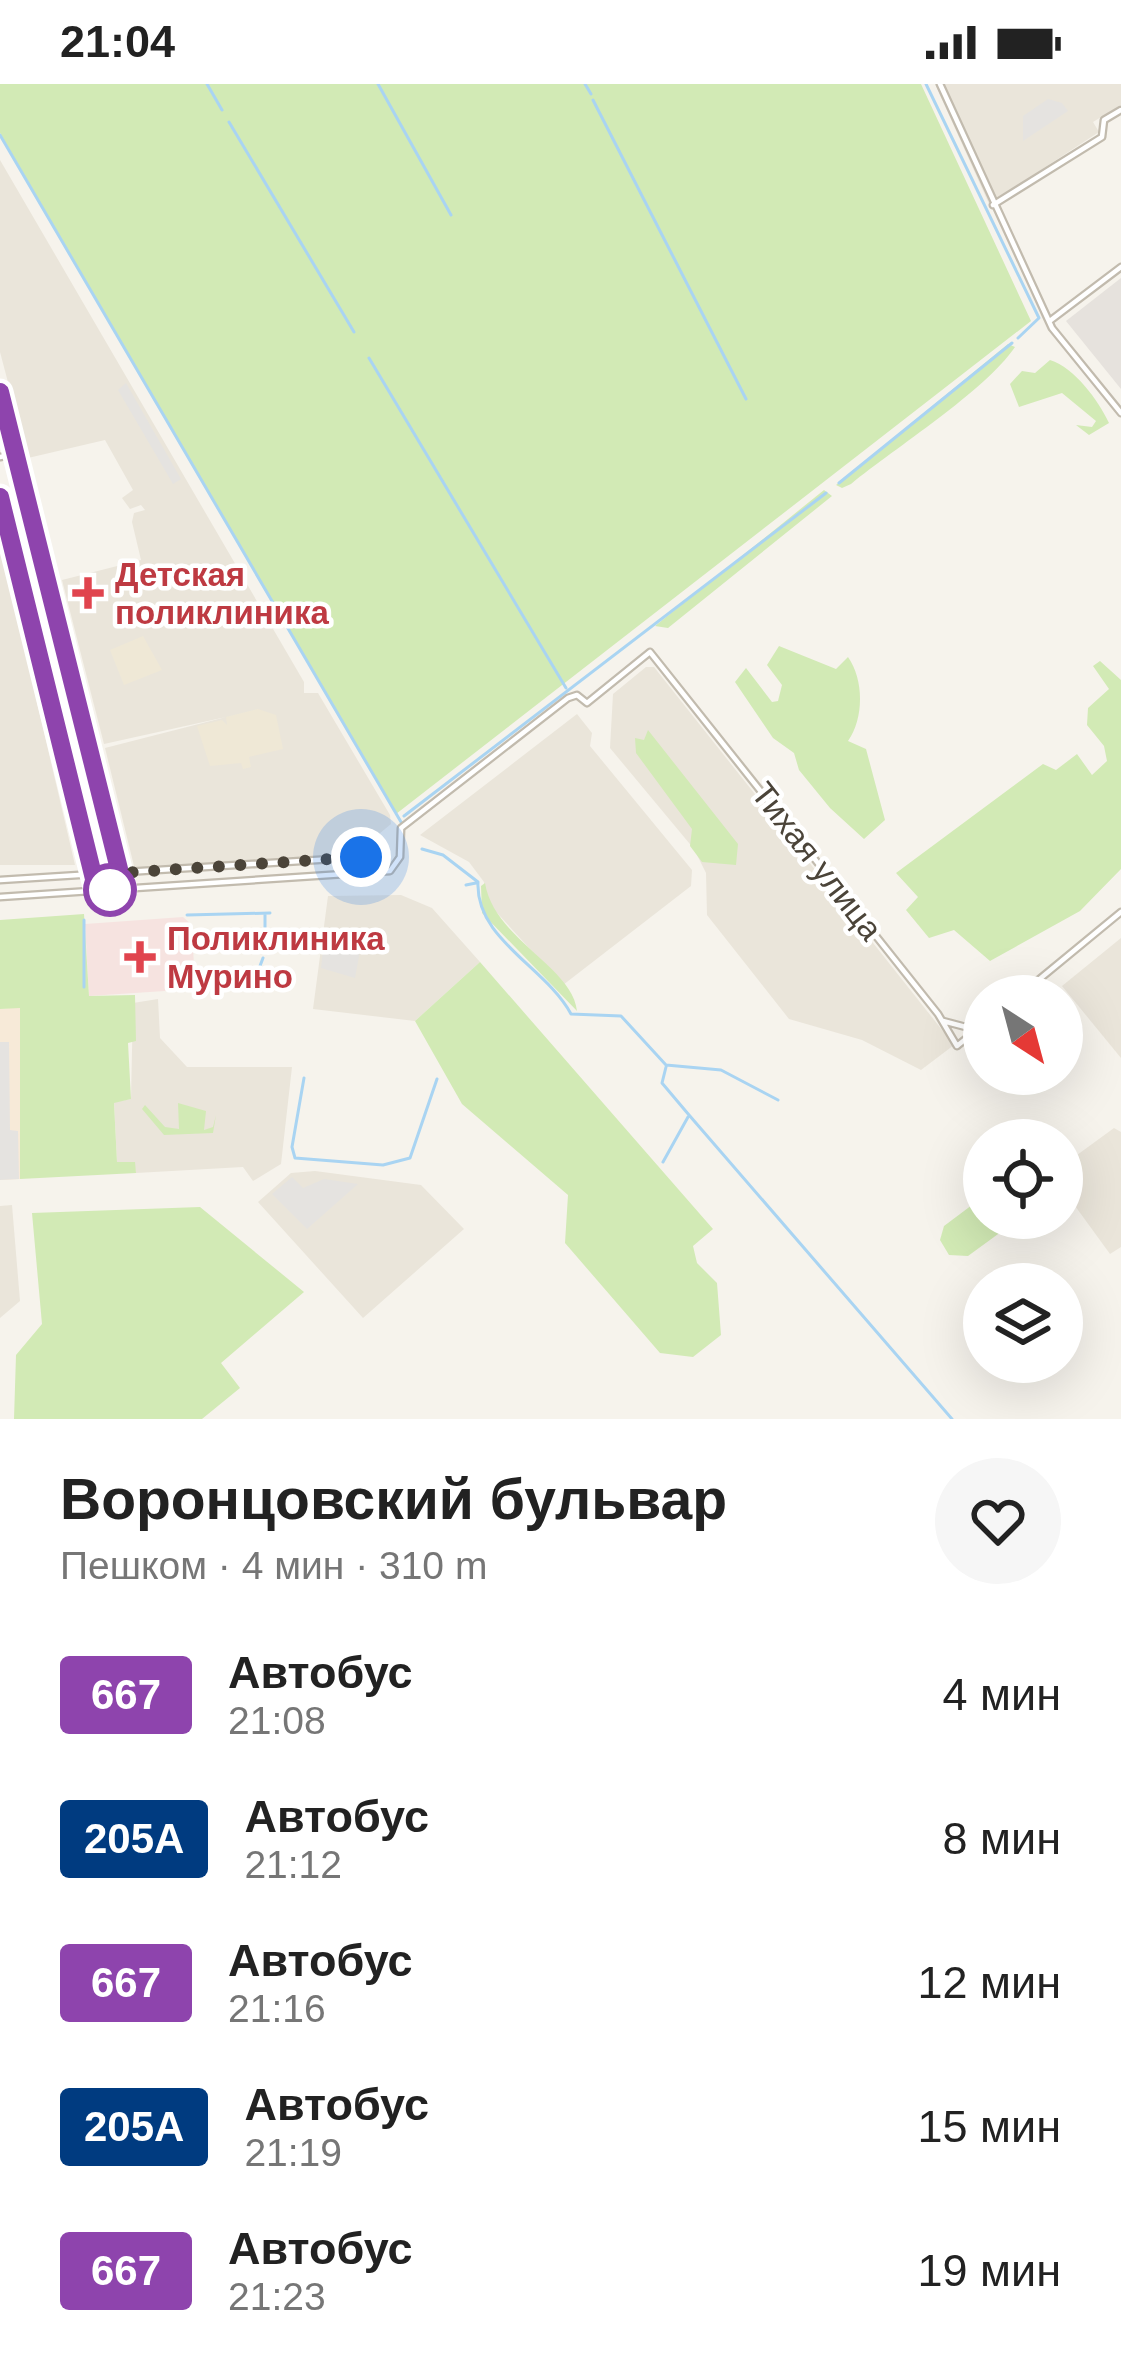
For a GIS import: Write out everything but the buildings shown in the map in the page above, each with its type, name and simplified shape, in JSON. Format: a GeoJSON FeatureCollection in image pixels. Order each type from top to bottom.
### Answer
{"type":"FeatureCollection","features":[{"type":"Feature","properties":{"kind":"street"},"geometry":{"type":"LineString","coordinates":[[940,84],[1054,333],[1121,413]]}},
{"type":"Feature","properties":{"kind":"street"},"geometry":{"type":"LineString","coordinates":[[993,205],[1102,137],[1104,120],[1121,110]]}},
{"type":"Feature","properties":{"kind":"street"},"geometry":{"type":"LineString","coordinates":[[1052,320],[1121,267]]}},
{"type":"Feature","properties":{"kind":"street"},"geometry":{"type":"LineString","coordinates":[[0,393],[124,889]]}},
{"type":"Feature","properties":{"kind":"street"},"geometry":{"type":"LineString","coordinates":[[0,457],[15,454]]}},
{"type":"Feature","properties":{"kind":"street"},"geometry":{"type":"LineString","coordinates":[[0,497],[97,891]]}},
{"type":"Feature","properties":{"kind":"street","name":"Тихая улица"},"geometry":{"type":"LineString","coordinates":[[366,872],[390,871],[397,865],[401,828],[568,698],[578,695],[586,703],[650,652],[943,1021]]}},
{"type":"Feature","properties":{"kind":"street"},"geometry":{"type":"LineString","coordinates":[[0,880],[348,858],[358,849],[366,872],[0,897]]}},
{"type":"Feature","properties":{"kind":"street"},"geometry":{"type":"LineString","coordinates":[[1044,975],[1121,912]]}},
{"type":"Feature","properties":{"kind":"street"},"geometry":{"type":"LineString","coordinates":[[943,1021],[963,1026]]}},
{"type":"Feature","properties":{"kind":"street"},"geometry":{"type":"LineString","coordinates":[[943,1021],[957,1046],[963,1041]]}},
{"type":"Feature","properties":{"kind":"shaded area"},"geometry":{"type":"Polygon","coordinates":[[[935,84],[1121,84],[1121,105],[1093,122],[1099,132],[989,204],[935,84]]]}},
{"type":"Feature","properties":{"kind":"shaded area"},"geometry":{"type":"Polygon","coordinates":[[[1048,99],[1062,103],[1068,111],[1023,141],[1023,116],[1048,99]]]}},
{"type":"Feature","properties":{"kind":"shaded area"},"geometry":{"type":"Polygon","coordinates":[[[0,160],[304,682],[304,693],[318,693],[390,815],[391,824],[355,854],[135,870],[105,748],[226,717],[104,744],[62,580],[141,560],[132,522],[134,513],[145,510],[141,505],[130,509],[122,498],[133,490],[105,440],[28,458],[0,352],[0,160]]]}},
{"type":"Feature","properties":{"kind":"shaded area"},"geometry":{"type":"Polygon","coordinates":[[[1121,278],[1121,389],[1066,321],[1121,278]]]}},
{"type":"Feature","properties":{"kind":"shaded area"},"geometry":{"type":"Polygon","coordinates":[[[126,383],[181,479],[173,484],[118,390],[126,383]]]}},
{"type":"Feature","properties":{"kind":"shaded area"},"geometry":{"type":"Polygon","coordinates":[[[0,544],[75,865],[0,865],[0,544]]]}},
{"type":"Feature","properties":{"kind":"shaded area"},"geometry":{"type":"Polygon","coordinates":[[[143,636],[162,670],[124,685],[110,650],[143,636]]]}},
{"type":"Feature","properties":{"kind":"shaded area"},"geometry":{"type":"Polygon","coordinates":[[[646,667],[654,667],[954,1045],[921,1070],[862,1040],[789,1019],[707,915],[706,873],[694,849],[610,748],[613,694],[646,667]]]}},
{"type":"Feature","properties":{"kind":"shaded area"},"geometry":{"type":"Polygon","coordinates":[[[258,709],[276,715],[283,749],[249,757],[251,767],[243,769],[241,763],[210,766],[197,726],[222,720],[227,725],[226,717],[258,709]]]}},
{"type":"Feature","properties":{"kind":"shaded area"},"geometry":{"type":"Polygon","coordinates":[[[577,714],[592,733],[590,746],[692,870],[691,886],[563,985],[487,902],[484,882],[469,862],[420,835],[577,714]]]}},
{"type":"Feature","properties":{"kind":"shaded area"},"geometry":{"type":"Polygon","coordinates":[[[401,895],[432,908],[480,962],[415,1021],[313,1009],[328,896],[401,895]]]}},
{"type":"Feature","properties":{"kind":"shaded area","name":"Поликлиника Мурино"},"geometry":{"type":"Polygon","coordinates":[[[183,917],[192,925],[195,989],[89,996],[85,924],[183,917]]]}},
{"type":"Feature","properties":{"kind":"shaded area"},"geometry":{"type":"Polygon","coordinates":[[[1121,938],[1121,1058],[1083,1012],[1083,975],[1076,975],[1121,938]]]}},
{"type":"Feature","properties":{"kind":"shaded area"},"geometry":{"type":"Polygon","coordinates":[[[324,943],[361,945],[355,978],[321,968],[324,943]]]}},
{"type":"Feature","properties":{"kind":"shaded area"},"geometry":{"type":"Polygon","coordinates":[[[158,999],[160,1038],[187,1067],[292,1067],[281,1164],[253,1181],[243,1167],[136,1173],[134,1162],[117,1162],[114,1102],[131,1099],[133,1003],[158,999]]]}},
{"type":"Feature","properties":{"kind":"shaded area"},"geometry":{"type":"Polygon","coordinates":[[[20,1007],[20,1179],[0,1180],[0,1009],[20,1007]]]}},
{"type":"Feature","properties":{"kind":"shaded area"},"geometry":{"type":"Polygon","coordinates":[[[0,1042],[9,1042],[10,1130],[18,1131],[19,1179],[0,1180],[0,1042]]]}},
{"type":"Feature","properties":{"kind":"shaded area"},"geometry":{"type":"Polygon","coordinates":[[[1114,1128],[1121,1132],[1121,1247],[1110,1254],[1083,1217],[1083,1151],[1114,1128]]]}},
{"type":"Feature","properties":{"kind":"shaded area"},"geometry":{"type":"Polygon","coordinates":[[[315,1171],[421,1185],[464,1229],[363,1318],[258,1202],[291,1173],[315,1171]]]}},
{"type":"Feature","properties":{"kind":"shaded area"},"geometry":{"type":"Polygon","coordinates":[[[292,1177],[303,1188],[324,1179],[358,1184],[307,1229],[272,1194],[292,1177]]]}},
{"type":"Feature","properties":{"kind":"shaded area"},"geometry":{"type":"Polygon","coordinates":[[[12,1205],[20,1301],[0,1318],[0,1206],[12,1205]]]}},
{"type":"Feature","properties":{"kind":"green space"},"geometry":{"type":"Polygon","coordinates":[[[0,84],[921,84],[1031,321],[396,814],[0,133],[0,84]]]}},
{"type":"Feature","properties":{"kind":"green space"},"geometry":{"type":"Polygon","coordinates":[[[1008,344],[1015,347],[983,382],[851,484],[836,485],[1008,344]]]}},
{"type":"Feature","properties":{"kind":"green space"},"geometry":{"type":"Polygon","coordinates":[[[1050,360],[1085,386],[1109,423],[1089,435],[1076,425],[1092,427],[1096,421],[1062,393],[1019,407],[1010,384],[1022,371],[1035,373],[1050,360]]]}},
{"type":"Feature","properties":{"kind":"green space"},"geometry":{"type":"Polygon","coordinates":[[[824,490],[832,496],[668,628],[655,626],[824,490]]]}},
{"type":"Feature","properties":{"kind":"green space"},"geometry":{"type":"Polygon","coordinates":[[[779,646],[836,669],[848,657],[853,666],[859,710],[848,741],[866,749],[885,820],[864,839],[830,808],[799,770],[794,753],[773,738],[735,682],[746,668],[772,702],[778,701],[782,685],[767,665],[779,646]]]}},
{"type":"Feature","properties":{"kind":"green space"},"geometry":{"type":"Polygon","coordinates":[[[1100,661],[1121,680],[1121,869],[1080,911],[990,961],[954,930],[929,938],[906,910],[918,897],[896,873],[1043,764],[1056,770],[1077,754],[1092,775],[1107,761],[1104,746],[1087,725],[1088,708],[1109,689],[1093,666],[1100,661]]]}},
{"type":"Feature","properties":{"kind":"green space"},"geometry":{"type":"Polygon","coordinates":[[[648,730],[738,844],[736,865],[702,862],[690,846],[692,829],[636,753],[635,738],[644,740],[648,730]]]}},
{"type":"Feature","properties":{"kind":"green space"},"geometry":{"type":"Polygon","coordinates":[[[485,883],[503,920],[562,980],[577,1011],[482,913],[481,886],[485,883]]]}},
{"type":"Feature","properties":{"kind":"green space"},"geometry":{"type":"Polygon","coordinates":[[[84,914],[89,996],[135,995],[136,1041],[128,1043],[131,1099],[114,1103],[117,1162],[135,1162],[136,1173],[20,1179],[20,1008],[0,1009],[0,920],[84,914]]]}},
{"type":"Feature","properties":{"kind":"green space"},"geometry":{"type":"Polygon","coordinates":[[[480,962],[713,1229],[693,1246],[697,1263],[717,1283],[721,1335],[693,1357],[660,1353],[565,1243],[568,1195],[462,1104],[415,1021],[480,962]]]}},
{"type":"Feature","properties":{"kind":"green space"},"geometry":{"type":"Polygon","coordinates":[[[178,1103],[206,1111],[204,1130],[213,1127],[216,1115],[213,1133],[164,1135],[142,1109],[145,1105],[165,1127],[179,1129],[178,1103]]]}},
{"type":"Feature","properties":{"kind":"green space"},"geometry":{"type":"Polygon","coordinates":[[[200,1207],[304,1292],[221,1363],[240,1388],[202,1419],[14,1419],[16,1355],[42,1324],[32,1213],[200,1207]]]}},
{"type":"Feature","properties":{"kind":"green space"},"geometry":{"type":"Polygon","coordinates":[[[963,1212],[963,1239],[991,1239],[968,1256],[949,1255],[940,1240],[944,1226],[963,1212]]]}},
{"type":"Feature","properties":{"kind":"waterway"},"geometry":{"type":"LineString","coordinates":[[207,84],[222,110]]}},
{"type":"Feature","properties":{"kind":"waterway"},"geometry":{"type":"LineString","coordinates":[[378,84],[451,215]]}},
{"type":"Feature","properties":{"kind":"waterway"},"geometry":{"type":"LineString","coordinates":[[585,84],[591,94]]}},
{"type":"Feature","properties":{"kind":"waterway"},"geometry":{"type":"LineString","coordinates":[[926,84],[1039,318],[1018,338]]}},
{"type":"Feature","properties":{"kind":"waterway"},"geometry":{"type":"LineString","coordinates":[[593,100],[746,399]]}},
{"type":"Feature","properties":{"kind":"waterway"},"geometry":{"type":"LineString","coordinates":[[229,122],[354,332]]}},
{"type":"Feature","properties":{"kind":"waterway"},"geometry":{"type":"LineString","coordinates":[[0,135],[401,822]]}},
{"type":"Feature","properties":{"kind":"waterway"},"geometry":{"type":"LineString","coordinates":[[839,483],[1012,343]]}},
{"type":"Feature","properties":{"kind":"waterway"},"geometry":{"type":"LineString","coordinates":[[369,358],[566,688]]}},
{"type":"Feature","properties":{"kind":"waterway"},"geometry":{"type":"LineString","coordinates":[[404,816],[826,493]]}},
{"type":"Feature","properties":{"kind":"waterway"},"geometry":{"type":"LineString","coordinates":[[422,849],[443,855],[478,882],[488,920],[571,1014],[621,1016],[666,1065],[721,1070],[778,1100]]}},
{"type":"Feature","properties":{"kind":"waterway"},"geometry":{"type":"LineString","coordinates":[[466,885],[476,883]]}},
{"type":"Feature","properties":{"kind":"waterway"},"geometry":{"type":"LineString","coordinates":[[187,915],[270,913]]}},
{"type":"Feature","properties":{"kind":"waterway"},"geometry":{"type":"LineString","coordinates":[[265,915],[265,934]]}},
{"type":"Feature","properties":{"kind":"waterway"},"geometry":{"type":"LineString","coordinates":[[84,920],[84,987]]}},
{"type":"Feature","properties":{"kind":"waterway"},"geometry":{"type":"LineString","coordinates":[[204,987],[254,982],[263,958]]}},
{"type":"Feature","properties":{"kind":"waterway"},"geometry":{"type":"LineString","coordinates":[[666,1067],[662,1083],[952,1419]]}},
{"type":"Feature","properties":{"kind":"waterway"},"geometry":{"type":"LineString","coordinates":[[304,1078],[292,1147],[295,1158],[383,1165],[410,1158],[437,1079]]}},
{"type":"Feature","properties":{"kind":"waterway"},"geometry":{"type":"LineString","coordinates":[[663,1162],[688,1117]]}},
{"type":"Feature","properties":{"kind":"bus line","name":"667"},"geometry":{"type":"LineString","coordinates":[[0,392],[124,889],[97,891],[0,497]]}},
{"type":"Feature","properties":{"kind":"place","name":"Детская поликлиника"},"geometry":{"type":"Point","coordinates":[88,593]}},
{"type":"Feature","properties":{"kind":"place","name":"Поликлиника Мурино"},"geometry":{"type":"Point","coordinates":[140,957]}},
{"type":"Feature","properties":{"kind":"route"},"geometry":{"type":"LineString","coordinates":[[110,890],[124,889],[120,873],[361,857]]}}]}
